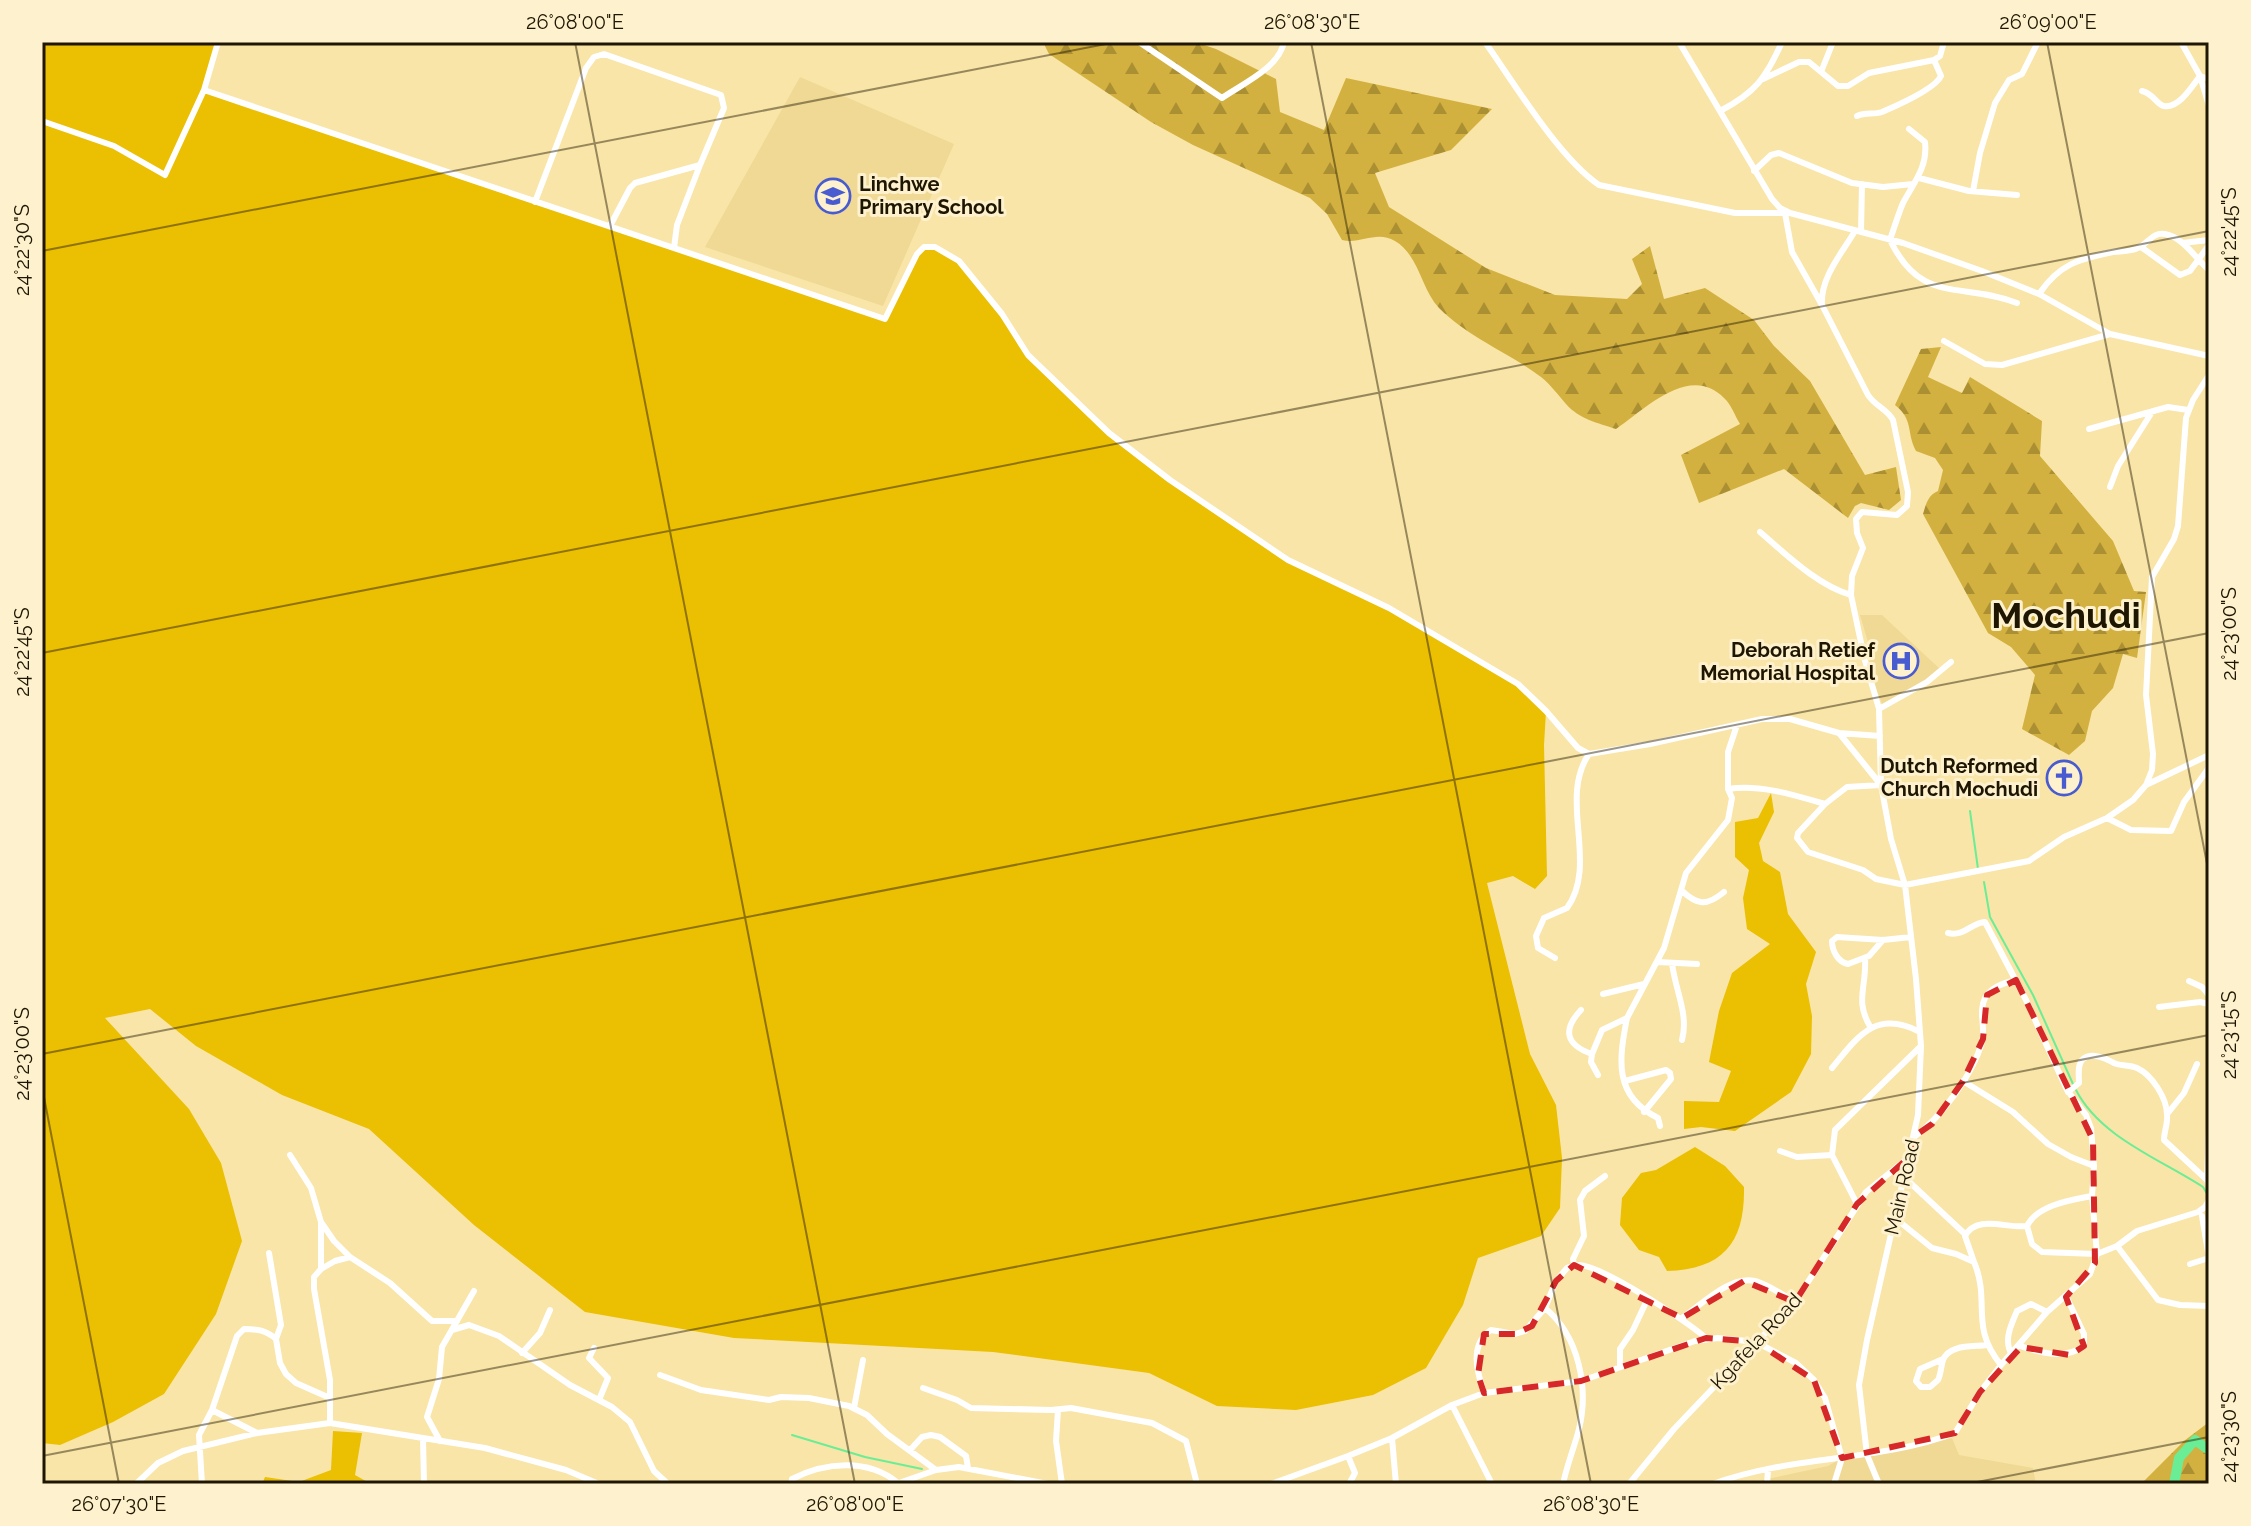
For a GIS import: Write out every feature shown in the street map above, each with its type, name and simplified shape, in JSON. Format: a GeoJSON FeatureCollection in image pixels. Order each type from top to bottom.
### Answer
{"type":"FeatureCollection","features":[{"type":"Feature","properties":{"kind":"street"},"geometry":{"type":"LineString","coordinates":[[42,121],[114,146],[165,175],[204,90],[218,42]]}},
{"type":"Feature","properties":{"kind":"street"},"geometry":{"type":"LineString","coordinates":[[1139,42],[1222,98],[1264,70],[1282,50],[1284,42]]}},
{"type":"Feature","properties":{"kind":"street"},"geometry":{"type":"LineString","coordinates":[[1485,42],[1565,153],[1599,185],[1735,213],[1788,213],[1890,240],[2039,294],[2110,334],[2209,356]]}},
{"type":"Feature","properties":{"kind":"street"},"geometry":{"type":"LineString","coordinates":[[1679,42],[1754,171],[1772,199],[1788,213]]}},
{"type":"Feature","properties":{"kind":"street"},"geometry":{"type":"LineString","coordinates":[[1763,79],[1782,42]]}},
{"type":"Feature","properties":{"kind":"street"},"geometry":{"type":"LineString","coordinates":[[1821,72],[1833,42]]}},
{"type":"Feature","properties":{"kind":"street"},"geometry":{"type":"LineString","coordinates":[[1720,111],[1741,100],[1763,79],[1799,62],[1815,65],[1843,87],[1869,73],[1934,60],[1940,56],[1944,42]]}},
{"type":"Feature","properties":{"kind":"street"},"geometry":{"type":"LineString","coordinates":[[1973,191],[1980,153],[1995,103],[2009,80],[2022,74],[2038,42]]}},
{"type":"Feature","properties":{"kind":"street"},"geometry":{"type":"LineString","coordinates":[[2181,42],[2200,76],[2209,106]]}},
{"type":"Feature","properties":{"kind":"street"},"geometry":{"type":"LineString","coordinates":[[535,202],[586,68],[594,57],[604,54],[721,95],[724,108],[677,225],[674,248]]}},
{"type":"Feature","properties":{"kind":"street"},"geometry":{"type":"LineString","coordinates":[[1857,116],[1867,112],[1878,113],[1934,85],[1941,76],[1934,60]]}},
{"type":"Feature","properties":{"kind":"street"},"geometry":{"type":"LineString","coordinates":[[2200,76],[2209,79]]}},
{"type":"Feature","properties":{"kind":"street"},"geometry":{"type":"LineString","coordinates":[[2142,91],[2152,93],[2162,105],[2167,106],[2183,97],[2200,76]]}},
{"type":"Feature","properties":{"kind":"street"},"geometry":{"type":"LineString","coordinates":[[204,90],[885,319],[917,254],[924,247],[935,247],[959,261],[1002,314],[1028,355],[1109,433],[1211,510],[1288,560],[1389,608],[1518,684],[1546,711],[1573,745],[1589,754],[1773,718],[1790,719],[1839,733],[1880,736]]}},
{"type":"Feature","properties":{"kind":"street"},"geometry":{"type":"LineString","coordinates":[[1909,129],[1925,142],[1926,156],[1890,240],[1900,262],[1929,283],[1950,290],[1985,293],[2017,303]]}},
{"type":"Feature","properties":{"kind":"street"},"geometry":{"type":"LineString","coordinates":[[1754,171],[1771,155],[1779,153],[1852,183],[1883,187],[1916,181],[2017,195]]}},
{"type":"Feature","properties":{"kind":"street"},"geometry":{"type":"LineString","coordinates":[[610,226],[635,183],[700,165]]}},
{"type":"Feature","properties":{"kind":"street"},"geometry":{"type":"LineString","coordinates":[[1822,305],[1822,290],[1826,281],[1858,232],[1862,184]]}},
{"type":"Feature","properties":{"kind":"street"},"geometry":{"type":"LineString","coordinates":[[1760,532],[1832,588],[1851,595],[1852,576],[1863,548],[1856,519],[1862,512],[1897,515],[1907,506],[1908,492],[1893,420],[1868,395],[1792,252],[1788,213]]}},
{"type":"Feature","properties":{"kind":"street"},"geometry":{"type":"LineString","coordinates":[[2039,294],[2051,276],[2062,268],[2100,255],[2141,247],[2159,234],[2167,234],[2182,243],[2209,270]]}},
{"type":"Feature","properties":{"kind":"street"},"geometry":{"type":"LineString","coordinates":[[2141,247],[2180,275],[2187,273],[2199,261],[2209,242],[2182,243]]}},
{"type":"Feature","properties":{"kind":"street"},"geometry":{"type":"LineString","coordinates":[[1944,341],[1970,357],[1993,365],[2014,362],[2110,334]]}},
{"type":"Feature","properties":{"kind":"street"},"geometry":{"type":"LineString","coordinates":[[2146,785],[2153,761],[2146,695],[2152,577],[2178,526],[2183,437],[2188,410],[2209,375]]}},
{"type":"Feature","properties":{"kind":"street"},"geometry":{"type":"LineString","coordinates":[[2089,429],[2168,407],[2188,410]]}},
{"type":"Feature","properties":{"kind":"street"},"geometry":{"type":"LineString","coordinates":[[2110,487],[2118,466],[2152,412]]}},
{"type":"Feature","properties":{"kind":"street","name":"Main Road"},"geometry":{"type":"LineString","coordinates":[[1851,595],[1879,709],[1881,785],[1891,839],[1905,885],[1921,1046],[1918,1115],[1859,1385],[1867,1455],[1879,1484]]}},
{"type":"Feature","properties":{"kind":"street"},"geometry":{"type":"LineString","coordinates":[[1879,709],[1927,682],[1951,662]]}},
{"type":"Feature","properties":{"kind":"street"},"geometry":{"type":"LineString","coordinates":[[1660,1126],[1658,1118],[1644,1112],[1635,1103],[1625,1081],[1619,1060],[1627,1018],[1658,962],[1686,873],[1694,859],[1728,820],[1732,798],[1728,789],[1728,752],[1737,725]]}},
{"type":"Feature","properties":{"kind":"street"},"geometry":{"type":"LineString","coordinates":[[1839,733],[1881,785]]}},
{"type":"Feature","properties":{"kind":"street"},"geometry":{"type":"LineString","coordinates":[[1555,958],[1538,948],[1536,936],[1544,918],[1567,908],[1576,890],[1580,823],[1575,790],[1583,762],[1589,754]]}},
{"type":"Feature","properties":{"kind":"street"},"geometry":{"type":"LineString","coordinates":[[1881,785],[1847,787],[1825,804],[1798,833],[1797,838],[1804,848],[1863,870],[1876,879],[1905,885],[2021,864],[2036,858],[2072,833],[2107,818],[2133,800],[2146,785],[2209,755],[2208,769],[2184,802],[2171,831],[2131,830],[2107,818]]}},
{"type":"Feature","properties":{"kind":"street"},"geometry":{"type":"LineString","coordinates":[[1728,789],[1744,786],[1825,804]]}},
{"type":"Feature","properties":{"kind":"street"},"geometry":{"type":"LineString","coordinates":[[1681,890],[1692,900],[1703,904],[1724,892]]}},
{"type":"Feature","properties":{"kind":"street"},"geometry":{"type":"LineString","coordinates":[[1713,1484],[1807,1462],[1867,1455],[1955,1433],[2001,1365],[2047,1312],[2090,1274],[2097,1254],[2091,1128],[2086,1115],[2031,998],[2016,980],[1985,922],[1979,922],[1960,934],[1948,933]]}},
{"type":"Feature","properties":{"kind":"street"},"geometry":{"type":"LineString","coordinates":[[1883,940],[1865,958],[1844,963],[1834,950],[1832,941],[1837,937],[1883,940],[1911,937]]}},
{"type":"Feature","properties":{"kind":"street"},"geometry":{"type":"LineString","coordinates":[[1865,958],[1865,979],[1860,1000],[1871,1028]]}},
{"type":"Feature","properties":{"kind":"street"},"geometry":{"type":"LineString","coordinates":[[1658,962],[1697,964]]}},
{"type":"Feature","properties":{"kind":"street"},"geometry":{"type":"LineString","coordinates":[[1672,963],[1674,985],[1686,1025],[1682,1040]]}},
{"type":"Feature","properties":{"kind":"street"},"geometry":{"type":"LineString","coordinates":[[1913,1137],[1932,1124],[1963,1081],[1983,1039],[1983,1002],[1998,985],[2016,980]]}},
{"type":"Feature","properties":{"kind":"street"},"geometry":{"type":"LineString","coordinates":[[2189,981],[2202,987],[2209,995]]}},
{"type":"Feature","properties":{"kind":"street"},"geometry":{"type":"LineString","coordinates":[[1603,994],[1644,984]]}},
{"type":"Feature","properties":{"kind":"street"},"geometry":{"type":"LineString","coordinates":[[2159,1007],[2200,1002],[2209,1004]]}},
{"type":"Feature","properties":{"kind":"street"},"geometry":{"type":"LineString","coordinates":[[1581,1010],[1571,1020],[1568,1029],[1578,1049],[1592,1054]]}},
{"type":"Feature","properties":{"kind":"street"},"geometry":{"type":"LineString","coordinates":[[1598,1075],[1591,1062],[1602,1030],[1627,1018]]}},
{"type":"Feature","properties":{"kind":"street"},"geometry":{"type":"LineString","coordinates":[[1832,1068],[1871,1028],[1899,1022],[1920,1032]]}},
{"type":"Feature","properties":{"kind":"street"},"geometry":{"type":"LineString","coordinates":[[1857,1204],[1832,1155],[1835,1130],[1921,1046]]}},
{"type":"Feature","properties":{"kind":"street"},"geometry":{"type":"LineString","coordinates":[[2073,1088],[2082,1059],[2088,1056],[2107,1058],[2113,1063],[2129,1065],[2145,1073],[2153,1081],[2168,1113]]}},
{"type":"Feature","properties":{"kind":"street"},"geometry":{"type":"LineString","coordinates":[[2197,1064],[2184,1093],[2168,1113],[2164,1140],[2208,1184]]}},
{"type":"Feature","properties":{"kind":"street"},"geometry":{"type":"LineString","coordinates":[[1625,1081],[1666,1070],[1670,1073],[1671,1079],[1644,1112]]}},
{"type":"Feature","properties":{"kind":"street"},"geometry":{"type":"LineString","coordinates":[[1963,1081],[2013,1112],[2048,1144],[2094,1166]]}},
{"type":"Feature","properties":{"kind":"street"},"geometry":{"type":"LineString","coordinates":[[2208,1184],[2209,1125]]}},
{"type":"Feature","properties":{"kind":"street"},"geometry":{"type":"LineString","coordinates":[[1780,1151],[1797,1157],[1832,1155]]}},
{"type":"Feature","properties":{"kind":"street"},"geometry":{"type":"LineString","coordinates":[[290,1155],[311,1188],[321,1222],[321,1269]]}},
{"type":"Feature","properties":{"kind":"street","name":"Kgafela Road"},"geometry":{"type":"LineString","coordinates":[[1629,1484],[1674,1429],[1795,1302],[1866,1192],[1908,1158]]}},
{"type":"Feature","properties":{"kind":"street"},"geometry":{"type":"LineString","coordinates":[[1574,1265],[1573,1259],[1584,1236],[1580,1200],[1585,1191],[1605,1176]]}},
{"type":"Feature","properties":{"kind":"street"},"geometry":{"type":"LineString","coordinates":[[1904,1177],[1965,1234],[1980,1280],[1982,1323],[1987,1345],[2001,1365]]}},
{"type":"Feature","properties":{"kind":"street"},"geometry":{"type":"LineString","coordinates":[[2027,1226],[2034,1216],[2050,1208],[2092,1196]]}},
{"type":"Feature","properties":{"kind":"street"},"geometry":{"type":"LineString","coordinates":[[2190,1264],[2209,1258],[2203,1215],[2207,1204]]}},
{"type":"Feature","properties":{"kind":"street"},"geometry":{"type":"LineString","coordinates":[[2027,1226],[2032,1244],[2042,1252],[2097,1254],[2117,1246],[2137,1231],[2203,1215]]}},
{"type":"Feature","properties":{"kind":"street"},"geometry":{"type":"LineString","coordinates":[[1895,1218],[1932,1248],[1974,1262]]}},
{"type":"Feature","properties":{"kind":"street"},"geometry":{"type":"LineString","coordinates":[[321,1222],[350,1257],[390,1283],[432,1321],[457,1321]]}},
{"type":"Feature","properties":{"kind":"street"},"geometry":{"type":"LineString","coordinates":[[1965,1234],[1980,1224],[2027,1226]]}},
{"type":"Feature","properties":{"kind":"street"},"geometry":{"type":"LineString","coordinates":[[2117,1246],[2158,1300],[2209,1306]]}},
{"type":"Feature","properties":{"kind":"street"},"geometry":{"type":"LineString","coordinates":[[269,1253],[281,1325],[276,1339],[280,1363],[296,1383],[330,1398]]}},
{"type":"Feature","properties":{"kind":"street"},"geometry":{"type":"LineString","coordinates":[[330,1423],[330,1380],[314,1277],[335,1261],[350,1257]]}},
{"type":"Feature","properties":{"kind":"street"},"geometry":{"type":"LineString","coordinates":[[1484,1393],[1476,1359],[1484,1334],[1491,1330],[1515,1334],[1525,1331],[1545,1308],[1556,1281],[1567,1268],[1574,1265],[1582,1265],[1648,1298],[1682,1318],[1706,1338]]}},
{"type":"Feature","properties":{"kind":"street"},"geometry":{"type":"LineString","coordinates":[[1682,1318],[1721,1290],[1744,1281],[1756,1281],[1795,1302]]}},
{"type":"Feature","properties":{"kind":"street"},"geometry":{"type":"LineString","coordinates":[[440,1441],[427,1417],[439,1379],[442,1347],[474,1291]]}},
{"type":"Feature","properties":{"kind":"street"},"geometry":{"type":"LineString","coordinates":[[2020,1346],[2037,1352],[2070,1355],[2084,1346],[2084,1334],[2066,1296]]}},
{"type":"Feature","properties":{"kind":"street"},"geometry":{"type":"LineString","coordinates":[[1620,1366],[1620,1349],[1648,1298]]}},
{"type":"Feature","properties":{"kind":"street"},"geometry":{"type":"LineString","coordinates":[[2012,1355],[2008,1349],[2008,1335],[2017,1311],[2031,1304],[2047,1312]]}},
{"type":"Feature","properties":{"kind":"street"},"geometry":{"type":"LineString","coordinates":[[1545,1308],[1568,1333],[1576,1353],[1581,1381],[1579,1428],[1563,1484]]}},
{"type":"Feature","properties":{"kind":"street"},"geometry":{"type":"LineString","coordinates":[[522,1353],[540,1333],[550,1310]]}},
{"type":"Feature","properties":{"kind":"street"},"geometry":{"type":"LineString","coordinates":[[452,1330],[472,1326],[499,1336],[630,1422],[654,1471],[668,1484]]}},
{"type":"Feature","properties":{"kind":"street"},"geometry":{"type":"LineString","coordinates":[[202,1484],[199,1435],[212,1410],[237,1336],[244,1329],[258,1329],[276,1339]]}},
{"type":"Feature","properties":{"kind":"street"},"geometry":{"type":"LineString","coordinates":[[1276,1483],[1392,1438],[1452,1405],[1484,1393],[1581,1381],[1706,1338],[1756,1342],[1796,1363],[1814,1380],[1825,1398],[1842,1458],[1834,1484]]}},
{"type":"Feature","properties":{"kind":"street"},"geometry":{"type":"LineString","coordinates":[[1943,1359],[1920,1369],[1916,1381],[1921,1387],[1930,1387],[1938,1380],[1948,1351],[1987,1345]]}},
{"type":"Feature","properties":{"kind":"street"},"geometry":{"type":"LineString","coordinates":[[594,1348],[589,1358],[608,1378],[599,1400]]}},
{"type":"Feature","properties":{"kind":"street"},"geometry":{"type":"LineString","coordinates":[[854,1408],[863,1360]]}},
{"type":"Feature","properties":{"kind":"street"},"geometry":{"type":"LineString","coordinates":[[660,1375],[701,1390],[769,1400],[809,1398],[854,1408],[936,1470]]}},
{"type":"Feature","properties":{"kind":"street"},"geometry":{"type":"LineString","coordinates":[[923,1388],[971,1408],[1071,1408],[1158,1425],[1186,1441],[1197,1484]]}},
{"type":"Feature","properties":{"kind":"street"},"geometry":{"type":"LineString","coordinates":[[1452,1405],[1492,1484]]}},
{"type":"Feature","properties":{"kind":"street"},"geometry":{"type":"LineString","coordinates":[[212,1410],[257,1433]]}},
{"type":"Feature","properties":{"kind":"street"},"geometry":{"type":"LineString","coordinates":[[1058,1410],[1056,1441],[1062,1484]]}},
{"type":"Feature","properties":{"kind":"street"},"geometry":{"type":"LineString","coordinates":[[136,1484],[163,1460],[199,1447],[257,1433],[330,1423],[533,1460],[599,1484]]}},
{"type":"Feature","properties":{"kind":"street"},"geometry":{"type":"LineString","coordinates":[[911,1449],[922,1437],[940,1437],[966,1456],[968,1468]]}},
{"type":"Feature","properties":{"kind":"street"},"geometry":{"type":"LineString","coordinates":[[423,1438],[424,1484]]}},
{"type":"Feature","properties":{"kind":"street"},"geometry":{"type":"LineString","coordinates":[[1392,1438],[1396,1484]]}},
{"type":"Feature","properties":{"kind":"street"},"geometry":{"type":"LineString","coordinates":[[1348,1456],[1355,1473],[1349,1484]]}},
{"type":"Feature","properties":{"kind":"street"},"geometry":{"type":"LineString","coordinates":[[791,1484],[792,1479],[799,1476],[838,1466],[868,1467],[886,1474],[897,1484],[936,1470],[968,1468],[1048,1484]]}},
{"type":"Feature","properties":{"kind":"street"},"geometry":{"type":"LineString","coordinates":[[1767,1484],[1768,1470]]}},
{"type":"Feature","properties":{"kind":"street"},"geometry":{"type":"LineString","coordinates":[[918,1476],[923,1484]]}},
{"type":"Feature","properties":{"kind":"highlighted area"},"geometry":{"type":"Polygon","coordinates":[[[2016,980],[2093,1140],[2095,1263],[2066,1297],[2084,1346],[2070,1355],[2021,1347],[1980,1392],[1955,1433],[1842,1458],[1814,1380],[1756,1342],[1706,1338],[1581,1381],[1484,1393],[1478,1375],[1484,1334],[1515,1334],[1532,1326],[1556,1281],[1574,1265],[1682,1318],[1744,1281],[1795,1302],[1857,1204],[1908,1158],[1913,1137],[1932,1124],[1963,1081],[1983,1039],[1987,995],[2016,980]]]}},
{"type":"Feature","properties":{"kind":"shaded area"},"geometry":{"type":"Polygon","coordinates":[[[42,42],[218,42],[204,89],[885,318],[924,247],[935,247],[959,261],[977,281],[1022,347],[1109,433],[1170,480],[1288,560],[1389,608],[1518,684],[1546,711],[1547,876],[1535,889],[1513,876],[1487,883],[1530,1054],[1556,1105],[1562,1158],[1560,1208],[1541,1236],[1478,1258],[1463,1305],[1426,1368],[1373,1395],[1296,1410],[1217,1406],[1149,1373],[993,1352],[734,1338],[585,1312],[474,1225],[369,1129],[282,1095],[196,1046],[150,1009],[105,1018],[189,1109],[221,1163],[242,1241],[216,1314],[164,1394],[113,1422],[60,1445],[42,1443],[42,42]]]}},
{"type":"Feature","properties":{"kind":"shaded area","name":"Linchwe Primary School"},"geometry":{"type":"Polygon","coordinates":[[[800,77],[954,144],[883,306],[705,247],[800,77]]]}},
{"type":"Feature","properties":{"kind":"shaded area","name":"Deborah Retief Memorial Hospital"},"geometry":{"type":"Polygon","coordinates":[[[1860,615],[1882,615],[1941,670],[1883,706],[1871,676],[1868,662],[1873,659],[1860,615]]]}},
{"type":"Feature","properties":{"kind":"shaded area"},"geometry":{"type":"Polygon","coordinates":[[[1771,793],[1774,812],[1759,843],[1763,861],[1780,872],[1788,914],[1816,952],[1806,984],[1812,1016],[1811,1054],[1791,1092],[1735,1131],[1701,1127],[1684,1129],[1684,1101],[1719,1102],[1731,1071],[1709,1062],[1719,1011],[1732,973],[1770,944],[1747,929],[1743,898],[1749,870],[1735,857],[1735,822],[1758,818],[1771,793]]]}},
{"type":"Feature","properties":{"kind":"shaded area"},"geometry":{"type":"Polygon","coordinates":[[[1695,1147],[1725,1166],[1744,1187],[1740,1223],[1735,1237],[1717,1258],[1703,1265],[1667,1271],[1659,1257],[1639,1250],[1620,1225],[1622,1198],[1641,1173],[1656,1170],[1695,1147]]]}},
{"type":"Feature","properties":{"kind":"shaded area"},"geometry":{"type":"Polygon","coordinates":[[[333,1431],[362,1433],[355,1475],[371,1484],[262,1484],[265,1477],[299,1482],[331,1470],[333,1431]]]}},
{"type":"Feature","properties":{"kind":"shaded area"},"geometry":{"type":"Polygon","coordinates":[[[1952,1438],[1959,1455],[2033,1468],[2036,1484],[1762,1484],[1763,1480],[1828,1466],[1842,1458],[1952,1438]]]}},
{"type":"Feature","properties":{"kind":"green space"},"geometry":{"type":"Polygon","coordinates":[[[1043,42],[1195,42],[1276,79],[1280,112],[1324,130],[1346,78],[1492,109],[1451,150],[1375,173],[1389,207],[1486,268],[1555,295],[1627,299],[1642,284],[1632,259],[1650,246],[1664,299],[1705,288],[1754,320],[1774,346],[1810,381],[1865,475],[1896,467],[1901,500],[1889,510],[1861,503],[1855,506],[1848,518],[1784,469],[1699,503],[1681,455],[1740,424],[1731,407],[1711,388],[1697,385],[1668,393],[1616,429],[1583,417],[1571,409],[1541,377],[1463,328],[1439,308],[1415,263],[1395,241],[1381,237],[1342,240],[1327,214],[1310,198],[1193,145],[1151,122],[1049,54],[1043,42]]]}},
{"type":"Feature","properties":{"kind":"green space"},"geometry":{"type":"Polygon","coordinates":[[[1941,347],[1928,377],[1962,393],[1970,377],[2042,421],[2040,456],[2113,541],[2134,591],[2146,592],[2137,658],[2123,654],[2113,688],[2092,711],[2085,741],[2069,755],[2022,729],[2035,675],[2011,647],[1988,633],[1923,514],[1926,503],[1938,491],[1943,470],[1935,458],[1916,451],[1905,416],[1895,405],[1921,349],[1941,347]]]}},
{"type":"Feature","properties":{"kind":"green space"},"geometry":{"type":"Polygon","coordinates":[[[2209,1422],[2209,1484],[2141,1484],[2184,1441],[2209,1422]]]}},
{"type":"Feature","properties":{"kind":"waterway"},"geometry":{"type":"LineString","coordinates":[[1970,811],[1978,869]]}},
{"type":"Feature","properties":{"kind":"waterway"},"geometry":{"type":"LineString","coordinates":[[1984,882],[1990,917],[2033,995],[2073,1084]]}},
{"type":"Feature","properties":{"kind":"waterway"},"geometry":{"type":"LineString","coordinates":[[2076,1090],[2087,1107],[2115,1134],[2203,1187],[2209,1197]]}},
{"type":"Feature","properties":{"kind":"waterway"},"geometry":{"type":"LineString","coordinates":[[792,1435],[865,1457],[922,1469]]}},
{"type":"Feature","properties":{"kind":"waterway"},"geometry":{"type":"LineString","coordinates":[[2174,1484],[2179,1458],[2195,1440],[2209,1450]]}},
{"type":"Feature","properties":{"kind":"place","name":"Linchwe Primary School"},"geometry":{"type":"Point","coordinates":[833,196]}},
{"type":"Feature","properties":{"kind":"place","name":"Deborah Retief Memorial Hospital"},"geometry":{"type":"Point","coordinates":[1901,661]}},
{"type":"Feature","properties":{"kind":"place","name":"Dutch Reformed Church Mochudi"},"geometry":{"type":"Point","coordinates":[2064,778]}},
{"type":"Feature","properties":{"kind":"district","name":"Mochudi"},"geometry":{"type":"Point","coordinates":[2066,615]}}]}
